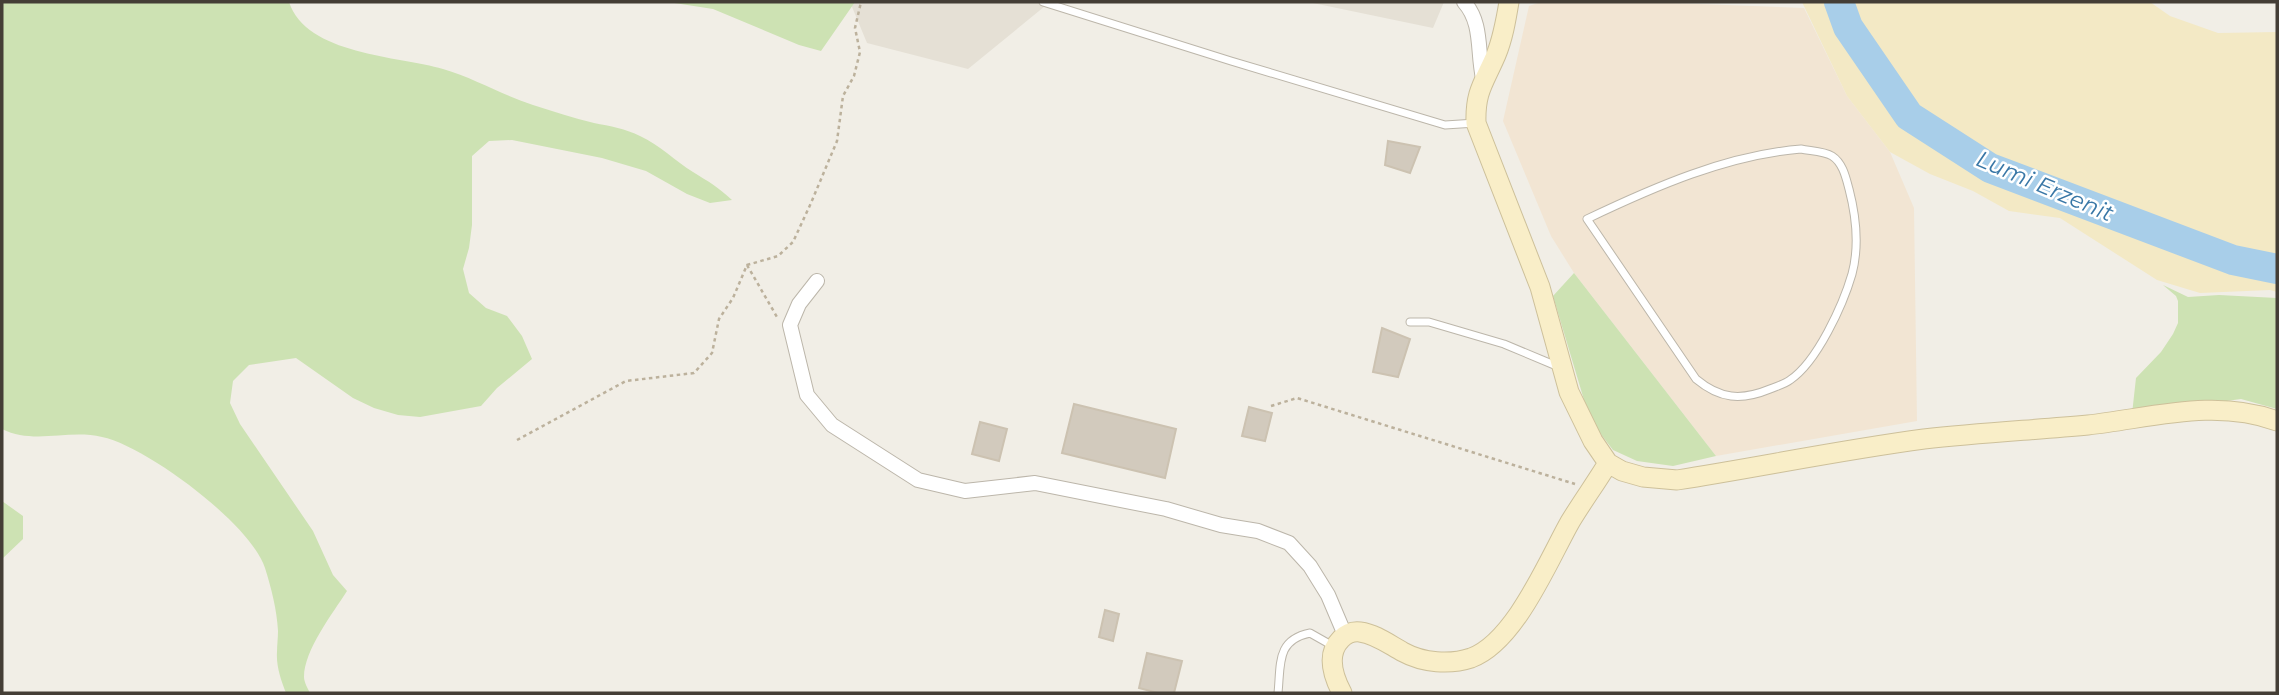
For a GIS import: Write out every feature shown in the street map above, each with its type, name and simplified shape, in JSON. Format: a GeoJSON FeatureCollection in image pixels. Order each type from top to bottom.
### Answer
{"type":"FeatureCollection","features":[{"type":"Feature","properties":{"kind":"main road"},"geometry":{"type":"LineString","coordinates":[[1509,2],[1502,36],[1483,78],[1476,104],[1476,124],[1540,287],[1569,392],[1579,416],[1608,463],[1622,471],[1643,477],[1677,480],[1922,440],[2039,430],[2218,408],[2277,421]]}},
{"type":"Feature","properties":{"kind":"main road"},"geometry":{"type":"LineString","coordinates":[[1342,693],[1335,680],[1332,663],[1339,641],[1356,632],[1368,634],[1406,654],[1438,661],[1472,658],[1495,644],[1512,626],[1608,463]]}},
{"type":"Feature","properties":{"kind":"street"},"geometry":{"type":"LineString","coordinates":[[1464,2],[1480,41],[1479,62],[1483,78]]}},
{"type":"Feature","properties":{"kind":"street"},"geometry":{"type":"LineString","coordinates":[[817,281],[799,304],[790,325],[807,395],[832,425],[918,480],[965,491],[1035,483],[1166,509],[1221,525],[1258,531],[1289,543],[1310,566],[1328,595],[1339,641]]}},
{"type":"Feature","properties":{"kind":"lane"},"geometry":{"type":"LineString","coordinates":[[1043,2],[1445,125],[1476,124]]}},
{"type":"Feature","properties":{"kind":"lane"},"geometry":{"type":"LineString","coordinates":[[1801,149],[1828,154],[1840,164],[1852,202],[1856,238],[1852,273],[1838,312],[1817,351],[1791,380],[1757,394],[1744,397],[1727,395],[1711,391],[1696,379],[1587,219],[1695,173],[1775,151],[1801,149]]}},
{"type":"Feature","properties":{"kind":"lane"},"geometry":{"type":"LineString","coordinates":[[1410,322],[1429,322],[1504,344],[1563,368]]}},
{"type":"Feature","properties":{"kind":"lane"},"geometry":{"type":"LineString","coordinates":[[1278,693],[1286,644],[1295,636],[1310,633],[1339,641]]}},
{"type":"Feature","properties":{"kind":"path"},"geometry":{"type":"LineString","coordinates":[[747,265],[778,257],[793,242],[811,203],[837,141],[843,96],[855,76],[860,52],[855,28],[860,2]]}},
{"type":"Feature","properties":{"kind":"path"},"geometry":{"type":"LineString","coordinates":[[747,265],[780,323],[790,325]]}},
{"type":"Feature","properties":{"kind":"path"},"geometry":{"type":"LineString","coordinates":[[517,440],[625,381],[694,373],[712,353],[719,319],[733,298],[747,265]]}},
{"type":"Feature","properties":{"kind":"path"},"geometry":{"type":"LineString","coordinates":[[1271,406],[1297,398],[1591,489]]}},
{"type":"Feature","properties":{"kind":"shaded area"},"geometry":{"type":"Polygon","coordinates":[[[850,2],[1050,2],[968,69],[867,43],[850,2]]]}},
{"type":"Feature","properties":{"kind":"shaded area"},"geometry":{"type":"Polygon","coordinates":[[[1308,2],[1444,2],[1433,28],[1308,2]]]}},
{"type":"Feature","properties":{"kind":"shaded area"},"geometry":{"type":"Polygon","coordinates":[[[1541,2],[1646,2],[1804,8],[1847,96],[1890,152],[1914,208],[1917,421],[1716,456],[1574,273],[1551,236],[1503,121],[1529,6],[1541,2]]]}},
{"type":"Feature","properties":{"kind":"green space"},"geometry":{"type":"Polygon","coordinates":[[[2,2],[289,2],[299,20],[314,33],[334,43],[379,56],[443,69],[533,105],[635,134],[654,144],[732,200],[710,203],[687,194],[646,171],[602,158],[512,140],[489,141],[472,156],[472,225],[463,269],[469,293],[486,308],[507,316],[522,336],[532,359],[497,388],[481,406],[420,417],[398,415],[374,408],[353,398],[296,358],[249,365],[233,381],[230,403],[240,424],[313,531],[333,575],[347,591],[320,632],[305,666],[305,683],[310,693],[286,693],[278,668],[278,631],[271,591],[265,568],[256,550],[240,530],[195,489],[144,455],[102,437],[26,436],[2,429],[2,2]]]}},
{"type":"Feature","properties":{"kind":"green space"},"geometry":{"type":"Polygon","coordinates":[[[668,2],[855,2],[821,51],[799,45],[713,9],[668,2]]]}},
{"type":"Feature","properties":{"kind":"green space"},"geometry":{"type":"Polygon","coordinates":[[[1574,273],[1716,456],[1673,466],[1637,461],[1613,450],[1590,420],[1553,296],[1574,273]]]}},
{"type":"Feature","properties":{"kind":"green space"},"geometry":{"type":"Polygon","coordinates":[[[2163,285],[2188,297],[2219,295],[2277,298],[2277,409],[2241,399],[2132,414],[2136,378],[2161,352],[2178,323],[2178,301],[2163,285]]]}},
{"type":"Feature","properties":{"kind":"green space"},"geometry":{"type":"Polygon","coordinates":[[[2,501],[23,516],[23,539],[2,559],[2,501]]]}},
{"type":"Feature","properties":{"kind":"sand"},"geometry":{"type":"Polygon","coordinates":[[[1802,2],[2150,2],[2170,16],[2218,33],[2277,32],[2277,292],[2200,293],[2157,280],[2060,218],[2009,211],[1890,152],[1847,96],[1802,2]]]}},
{"type":"Feature","properties":{"kind":"building"},"geometry":{"type":"Polygon","coordinates":[[[1388,141],[1420,147],[1410,173],[1385,165],[1388,141]]]}},
{"type":"Feature","properties":{"kind":"building"},"geometry":{"type":"Polygon","coordinates":[[[1382,328],[1410,339],[1398,377],[1373,372],[1382,328]]]}},
{"type":"Feature","properties":{"kind":"building"},"geometry":{"type":"Polygon","coordinates":[[[1074,404],[1176,429],[1165,478],[1062,453],[1074,404]]]}},
{"type":"Feature","properties":{"kind":"building"},"geometry":{"type":"Polygon","coordinates":[[[1249,407],[1272,413],[1265,441],[1242,436],[1249,407]]]}},
{"type":"Feature","properties":{"kind":"building"},"geometry":{"type":"Polygon","coordinates":[[[980,422],[1007,429],[999,461],[972,454],[980,422]]]}},
{"type":"Feature","properties":{"kind":"building"},"geometry":{"type":"Polygon","coordinates":[[[1105,610],[1119,614],[1113,641],[1099,637],[1105,610]]]}},
{"type":"Feature","properties":{"kind":"building"},"geometry":{"type":"Polygon","coordinates":[[[1147,653],[1182,661],[1174,693],[1158,693],[1139,688],[1147,653]]]}},
{"type":"Feature","properties":{"kind":"waterway","name":"Lumi Erzenit"},"geometry":{"type":"LineString","coordinates":[[1839,2],[1848,27],[1909,116],[1990,168],[2233,260],[2277,269]]}}]}
